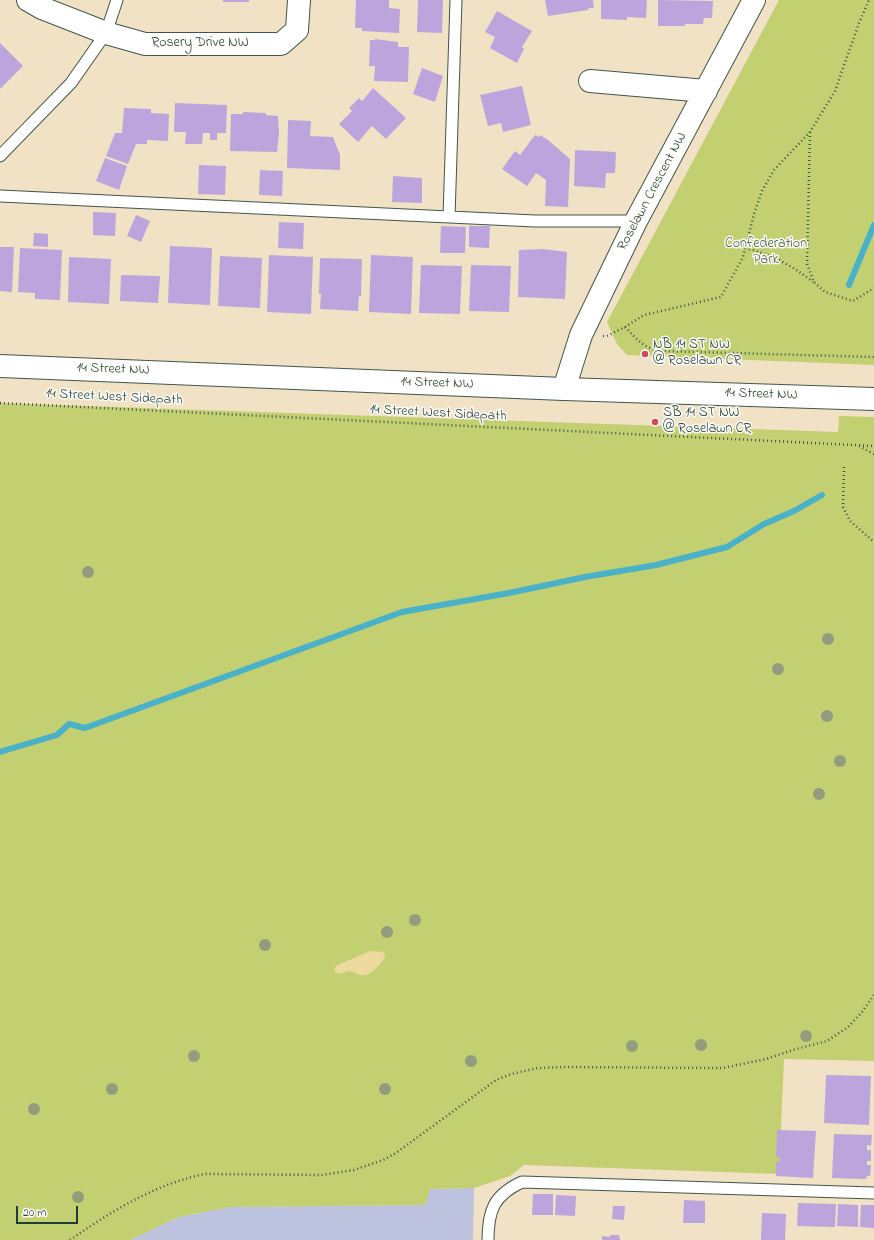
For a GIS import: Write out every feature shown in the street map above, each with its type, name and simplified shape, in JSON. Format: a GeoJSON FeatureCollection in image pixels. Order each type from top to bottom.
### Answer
{"type":"FeatureCollection","features":[{"type":"Feature","properties":{"kind":"street","name":"Rosery Drive NW"},"geometry":{"type":"LineString","coordinates":[[28,0],[42,8],[106,33],[145,44],[281,44],[297,30],[299,0]]}},
{"type":"Feature","properties":{"kind":"street","name":"Roselawn Crescent NW"},"geometry":{"type":"LineString","coordinates":[[564,389],[580,335],[636,221],[754,0]]}},
{"type":"Feature","properties":{"kind":"street"},"geometry":{"type":"LineString","coordinates":[[590,82],[706,91]]}},
{"type":"Feature","properties":{"kind":"street","name":"14 Street NW"},"geometry":{"type":"LineString","coordinates":[[0,366],[564,389],[874,399]]}},
{"type":"Feature","properties":{"kind":"lane"},"geometry":{"type":"LineString","coordinates":[[0,156],[71,83],[106,33],[117,0]]}},
{"type":"Feature","properties":{"kind":"lane"},"geometry":{"type":"LineString","coordinates":[[449,217],[456,0]]}},
{"type":"Feature","properties":{"kind":"lane"},"geometry":{"type":"LineString","coordinates":[[0,196],[535,221],[636,221]]}},
{"type":"Feature","properties":{"kind":"lane"},"geometry":{"type":"LineString","coordinates":[[488,1240],[488,1222],[494,1203],[509,1188],[522,1182],[874,1193]]}},
{"type":"Feature","properties":{"kind":"path"},"geometry":{"type":"LineString","coordinates":[[580,335],[607,336],[644,316],[721,297],[743,258],[754,214],[762,191],[774,170],[810,132],[835,91],[859,23],[869,0]]}},
{"type":"Feature","properties":{"kind":"path"},"geometry":{"type":"LineString","coordinates":[[810,132],[807,264],[814,282]]}},
{"type":"Feature","properties":{"kind":"path"},"geometry":{"type":"LineString","coordinates":[[745,248],[767,254],[799,270],[825,292],[853,301],[874,288]]}},
{"type":"Feature","properties":{"kind":"path"},"geometry":{"type":"LineString","coordinates":[[625,327],[641,343],[652,350],[662,352],[874,357]]}},
{"type":"Feature","properties":{"kind":"path","name":"14 Street West Sidepath"},"geometry":{"type":"LineString","coordinates":[[0,403],[874,446]]}},
{"type":"Feature","properties":{"kind":"path"},"geometry":{"type":"LineString","coordinates":[[857,445],[874,454]]}},
{"type":"Feature","properties":{"kind":"path"},"geometry":{"type":"LineString","coordinates":[[844,468],[843,507],[850,521],[874,542]]}},
{"type":"Feature","properties":{"kind":"path"},"geometry":{"type":"LineString","coordinates":[[70,1240],[98,1220],[139,1196],[186,1178],[205,1174],[322,1175],[354,1170],[368,1166],[396,1153],[496,1080],[526,1070],[565,1066],[723,1068],[766,1059],[796,1048],[827,1041],[848,1027],[862,1012],[874,995]]}},
{"type":"Feature","properties":{"kind":"shaded area"},"geometry":{"type":"Polygon","coordinates":[[[474,1188],[473,1240],[130,1240],[179,1217],[230,1207],[425,1205],[429,1189],[474,1188]]]}},
{"type":"Feature","properties":{"kind":"green space","name":"Confederation Park"},"geometry":{"type":"Polygon","coordinates":[[[779,0],[874,0],[874,365],[627,355],[617,344],[607,322],[779,0]]]}},
{"type":"Feature","properties":{"kind":"green space"},"geometry":{"type":"Polygon","coordinates":[[[0,403],[838,432],[839,416],[874,417],[874,1061],[784,1059],[779,1174],[524,1165],[510,1176],[474,1188],[430,1189],[425,1205],[230,1207],[179,1217],[130,1240],[0,1240],[0,403]]]}},
{"type":"Feature","properties":{"kind":"sand"},"geometry":{"type":"Polygon","coordinates":[[[370,951],[384,952],[385,957],[372,972],[365,975],[359,975],[348,971],[339,973],[334,971],[336,966],[370,951]]]}},
{"type":"Feature","properties":{"kind":"building"},"geometry":{"type":"Polygon","coordinates":[[[223,0],[249,0],[249,2],[223,2],[223,0]]]}},
{"type":"Feature","properties":{"kind":"building"},"geometry":{"type":"Polygon","coordinates":[[[356,0],[389,0],[389,8],[400,9],[399,33],[362,31],[362,28],[355,28],[356,0]]]}},
{"type":"Feature","properties":{"kind":"building"},"geometry":{"type":"Polygon","coordinates":[[[418,0],[443,0],[442,33],[417,32],[418,0]]]}},
{"type":"Feature","properties":{"kind":"building"},"geometry":{"type":"Polygon","coordinates":[[[545,0],[593,0],[594,8],[548,16],[545,0]]]}},
{"type":"Feature","properties":{"kind":"building"},"geometry":{"type":"Polygon","coordinates":[[[601,0],[647,0],[646,18],[627,17],[627,20],[601,19],[601,0]]]}},
{"type":"Feature","properties":{"kind":"building"},"geometry":{"type":"Polygon","coordinates":[[[658,0],[713,1],[712,18],[704,18],[703,24],[658,26],[658,0]]]}},
{"type":"Feature","properties":{"kind":"building"},"geometry":{"type":"Polygon","coordinates":[[[497,11],[532,31],[522,47],[524,49],[517,63],[490,48],[495,37],[485,32],[497,11]]]}},
{"type":"Feature","properties":{"kind":"building"},"geometry":{"type":"Polygon","coordinates":[[[375,39],[398,42],[398,47],[409,47],[408,82],[374,81],[375,66],[369,66],[370,40],[375,39]]]}},
{"type":"Feature","properties":{"kind":"building"},"geometry":{"type":"Polygon","coordinates":[[[0,43],[23,66],[0,89],[0,43]]]}},
{"type":"Feature","properties":{"kind":"building"},"geometry":{"type":"Polygon","coordinates":[[[422,68],[443,76],[435,102],[413,94],[422,68]]]}},
{"type":"Feature","properties":{"kind":"building"},"geometry":{"type":"Polygon","coordinates":[[[522,86],[531,125],[503,132],[501,123],[488,126],[480,95],[522,86]]]}},
{"type":"Feature","properties":{"kind":"building"},"geometry":{"type":"Polygon","coordinates":[[[373,88],[406,118],[386,139],[372,126],[358,142],[339,124],[352,111],[349,108],[359,98],[362,101],[373,88]]]}},
{"type":"Feature","properties":{"kind":"building"},"geometry":{"type":"Polygon","coordinates":[[[175,103],[227,105],[226,133],[217,133],[217,140],[210,140],[210,133],[203,133],[202,144],[185,144],[186,132],[174,132],[175,103]]]}},
{"type":"Feature","properties":{"kind":"building"},"geometry":{"type":"Polygon","coordinates":[[[124,108],[151,109],[151,113],[169,114],[168,141],[147,140],[147,144],[136,144],[128,164],[106,156],[115,133],[122,133],[124,108]]]}},
{"type":"Feature","properties":{"kind":"building"},"geometry":{"type":"Polygon","coordinates":[[[243,112],[266,113],[266,115],[278,116],[279,134],[277,152],[230,151],[231,114],[243,114],[243,112]]]}},
{"type":"Feature","properties":{"kind":"building"},"geometry":{"type":"Polygon","coordinates":[[[288,120],[311,121],[310,136],[333,137],[340,155],[340,170],[287,168],[288,120]]]}},
{"type":"Feature","properties":{"kind":"building"},"geometry":{"type":"Polygon","coordinates":[[[535,135],[539,137],[540,135],[548,140],[570,159],[568,207],[545,206],[546,180],[536,173],[527,186],[502,169],[515,151],[520,155],[535,135]]]}},
{"type":"Feature","properties":{"kind":"building"},"geometry":{"type":"Polygon","coordinates":[[[575,150],[616,152],[615,173],[606,173],[605,188],[574,186],[575,150]]]}},
{"type":"Feature","properties":{"kind":"building"},"geometry":{"type":"Polygon","coordinates":[[[105,158],[127,166],[119,190],[96,181],[105,158]]]}},
{"type":"Feature","properties":{"kind":"building"},"geometry":{"type":"Polygon","coordinates":[[[199,165],[226,166],[225,195],[198,194],[199,165]]]}},
{"type":"Feature","properties":{"kind":"building"},"geometry":{"type":"Polygon","coordinates":[[[260,170],[283,171],[282,196],[259,195],[260,170]]]}},
{"type":"Feature","properties":{"kind":"building"},"geometry":{"type":"Polygon","coordinates":[[[393,176],[422,178],[422,203],[392,202],[393,176]]]}},
{"type":"Feature","properties":{"kind":"building"},"geometry":{"type":"Polygon","coordinates":[[[93,212],[116,213],[115,236],[93,235],[93,212]]]}},
{"type":"Feature","properties":{"kind":"building"},"geometry":{"type":"Polygon","coordinates":[[[136,215],[150,221],[141,242],[127,236],[136,215]]]}},
{"type":"Feature","properties":{"kind":"building"},"geometry":{"type":"Polygon","coordinates":[[[279,222],[304,223],[303,249],[278,248],[279,222]]]}},
{"type":"Feature","properties":{"kind":"building"},"geometry":{"type":"Polygon","coordinates":[[[441,226],[466,227],[465,253],[440,253],[441,226]]]}},
{"type":"Feature","properties":{"kind":"building"},"geometry":{"type":"Polygon","coordinates":[[[469,226],[490,226],[489,248],[469,247],[469,226]]]}},
{"type":"Feature","properties":{"kind":"building"},"geometry":{"type":"Polygon","coordinates":[[[34,233],[48,234],[48,247],[33,246],[34,233]]]}},
{"type":"Feature","properties":{"kind":"building"},"geometry":{"type":"Polygon","coordinates":[[[170,246],[212,248],[210,305],[168,303],[170,246]]]}},
{"type":"Feature","properties":{"kind":"building"},"geometry":{"type":"Polygon","coordinates":[[[0,247],[14,247],[12,292],[0,291],[0,247]]]}},
{"type":"Feature","properties":{"kind":"building"},"geometry":{"type":"Polygon","coordinates":[[[20,248],[62,250],[60,300],[35,299],[35,293],[18,292],[20,248]]]}},
{"type":"Feature","properties":{"kind":"building"},"geometry":{"type":"Polygon","coordinates":[[[543,249],[567,252],[565,299],[518,297],[519,250],[543,249]]]}},
{"type":"Feature","properties":{"kind":"building"},"geometry":{"type":"Polygon","coordinates":[[[269,255],[313,257],[311,314],[267,312],[269,255]]]}},
{"type":"Feature","properties":{"kind":"building"},"geometry":{"type":"Polygon","coordinates":[[[371,255],[413,257],[411,314],[369,312],[371,255]]]}},
{"type":"Feature","properties":{"kind":"building"},"geometry":{"type":"Polygon","coordinates":[[[220,256],[262,258],[260,308],[218,306],[220,256]]]}},
{"type":"Feature","properties":{"kind":"building"},"geometry":{"type":"Polygon","coordinates":[[[69,257],[111,259],[109,304],[68,302],[69,257]]]}},
{"type":"Feature","properties":{"kind":"building"},"geometry":{"type":"Polygon","coordinates":[[[320,258],[362,259],[361,296],[359,296],[358,311],[320,309],[320,258]]]}},
{"type":"Feature","properties":{"kind":"building"},"geometry":{"type":"Polygon","coordinates":[[[421,265],[462,266],[460,314],[419,313],[421,265]]]}},
{"type":"Feature","properties":{"kind":"building"},"geometry":{"type":"Polygon","coordinates":[[[471,265],[511,266],[509,312],[469,311],[471,265]]]}},
{"type":"Feature","properties":{"kind":"building"},"geometry":{"type":"Polygon","coordinates":[[[121,275],[160,276],[158,303],[120,301],[121,275]]]}},
{"type":"Feature","properties":{"kind":"building"},"geometry":{"type":"Polygon","coordinates":[[[826,1075],[871,1076],[869,1125],[824,1123],[826,1075]]]}},
{"type":"Feature","properties":{"kind":"building"},"geometry":{"type":"Polygon","coordinates":[[[777,1130],[816,1131],[813,1178],[776,1176],[776,1161],[779,1162],[780,1157],[776,1157],[777,1130]]]}},
{"type":"Feature","properties":{"kind":"building"},"geometry":{"type":"Polygon","coordinates":[[[834,1134],[872,1135],[871,1146],[867,1145],[867,1150],[871,1150],[871,1161],[867,1161],[867,1165],[871,1165],[870,1176],[867,1176],[866,1179],[832,1178],[834,1134]]]}},
{"type":"Feature","properties":{"kind":"building"},"geometry":{"type":"Polygon","coordinates":[[[533,1194],[553,1194],[553,1215],[532,1215],[533,1194]]]}},
{"type":"Feature","properties":{"kind":"building"},"geometry":{"type":"Polygon","coordinates":[[[556,1195],[576,1196],[575,1216],[555,1215],[556,1195]]]}},
{"type":"Feature","properties":{"kind":"building"},"geometry":{"type":"Polygon","coordinates":[[[684,1200],[705,1201],[705,1223],[683,1223],[684,1200]]]}},
{"type":"Feature","properties":{"kind":"building"},"geometry":{"type":"Polygon","coordinates":[[[798,1203],[836,1204],[835,1227],[797,1226],[798,1203]]]}},
{"type":"Feature","properties":{"kind":"building"},"geometry":{"type":"Polygon","coordinates":[[[838,1204],[858,1205],[858,1227],[837,1226],[838,1204]]]}},
{"type":"Feature","properties":{"kind":"building"},"geometry":{"type":"Polygon","coordinates":[[[861,1205],[874,1205],[874,1228],[860,1227],[861,1205]]]}},
{"type":"Feature","properties":{"kind":"building"},"geometry":{"type":"Polygon","coordinates":[[[613,1206],[625,1206],[624,1220],[612,1219],[613,1206]]]}},
{"type":"Feature","properties":{"kind":"building"},"geometry":{"type":"Polygon","coordinates":[[[762,1213],[786,1214],[785,1240],[761,1240],[762,1213]]]}},
{"type":"Feature","properties":{"kind":"building"},"geometry":{"type":"Polygon","coordinates":[[[610,1235],[619,1235],[620,1240],[602,1240],[602,1236],[610,1237],[610,1235]]]}},
{"type":"Feature","properties":{"kind":"waterway"},"geometry":{"type":"LineString","coordinates":[[849,285],[874,225]]}},
{"type":"Feature","properties":{"kind":"waterway"},"geometry":{"type":"LineString","coordinates":[[0,752],[57,735],[69,724],[85,728],[402,612],[656,565],[727,547],[764,524],[794,511],[822,495]]}},
{"type":"Feature","properties":{"kind":"place","name":"NB 14 ST NW @ Roselawn CR"},"geometry":{"type":"Point","coordinates":[645,354]}},
{"type":"Feature","properties":{"kind":"place","name":"SB 14 ST NW @ Roselawn CR"},"geometry":{"type":"Point","coordinates":[655,422]}}]}
